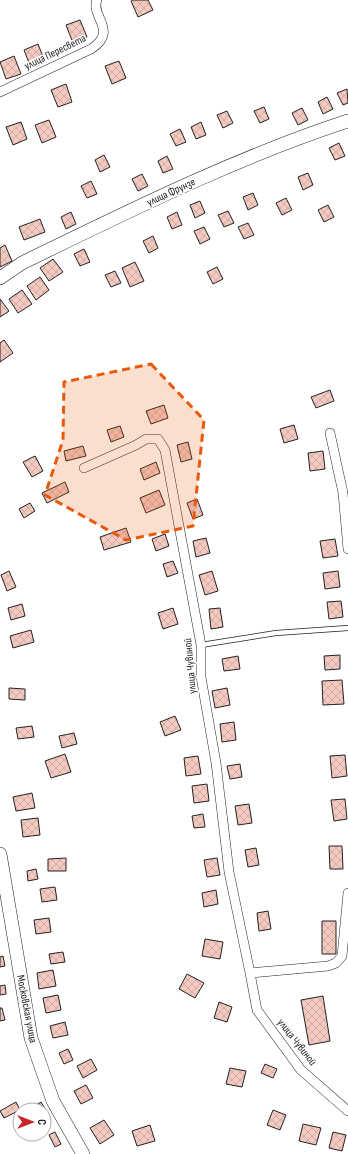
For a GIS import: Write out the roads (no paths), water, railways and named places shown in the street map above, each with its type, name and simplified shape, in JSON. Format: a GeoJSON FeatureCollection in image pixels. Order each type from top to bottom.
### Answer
{"type":"FeatureCollection","features":[{"type":"Feature","properties":{"kind":"street","name":"улица Пересвета"},"geometry":{"type":"LineString","coordinates":[[0,92],[91,49],[99,43],[103,33],[101,17],[96,7],[97,0]]}},
{"type":"Feature","properties":{"kind":"street","name":"улица Фрунзе"},"geometry":{"type":"LineString","coordinates":[[0,278],[22,263],[182,186],[319,130],[348,121]]}},
{"type":"Feature","properties":{"kind":"street"},"geometry":{"type":"LineString","coordinates":[[330,432],[343,493],[348,549]]}},
{"type":"Feature","properties":{"kind":"street","name":"улица Чувиной"},"geometry":{"type":"LineString","coordinates":[[84,468],[146,439],[154,438],[162,443],[172,482],[182,547],[201,645],[201,677],[216,763],[229,872],[257,1010],[300,1070],[348,1111]]}},
{"type":"Feature","properties":{"kind":"street","name":"Московская улица"},"geometry":{"type":"LineString","coordinates":[[0,854],[31,1038],[53,1101],[83,1154]]}},
{"type":"Feature","properties":{"kind":"street"},"geometry":{"type":"LineString","coordinates":[[250,973],[328,966],[336,963],[342,956],[348,893]]}},
{"type":"Feature","properties":{"kind":"lane"},"geometry":{"type":"LineString","coordinates":[[201,645],[276,633],[348,628]]}}]}
